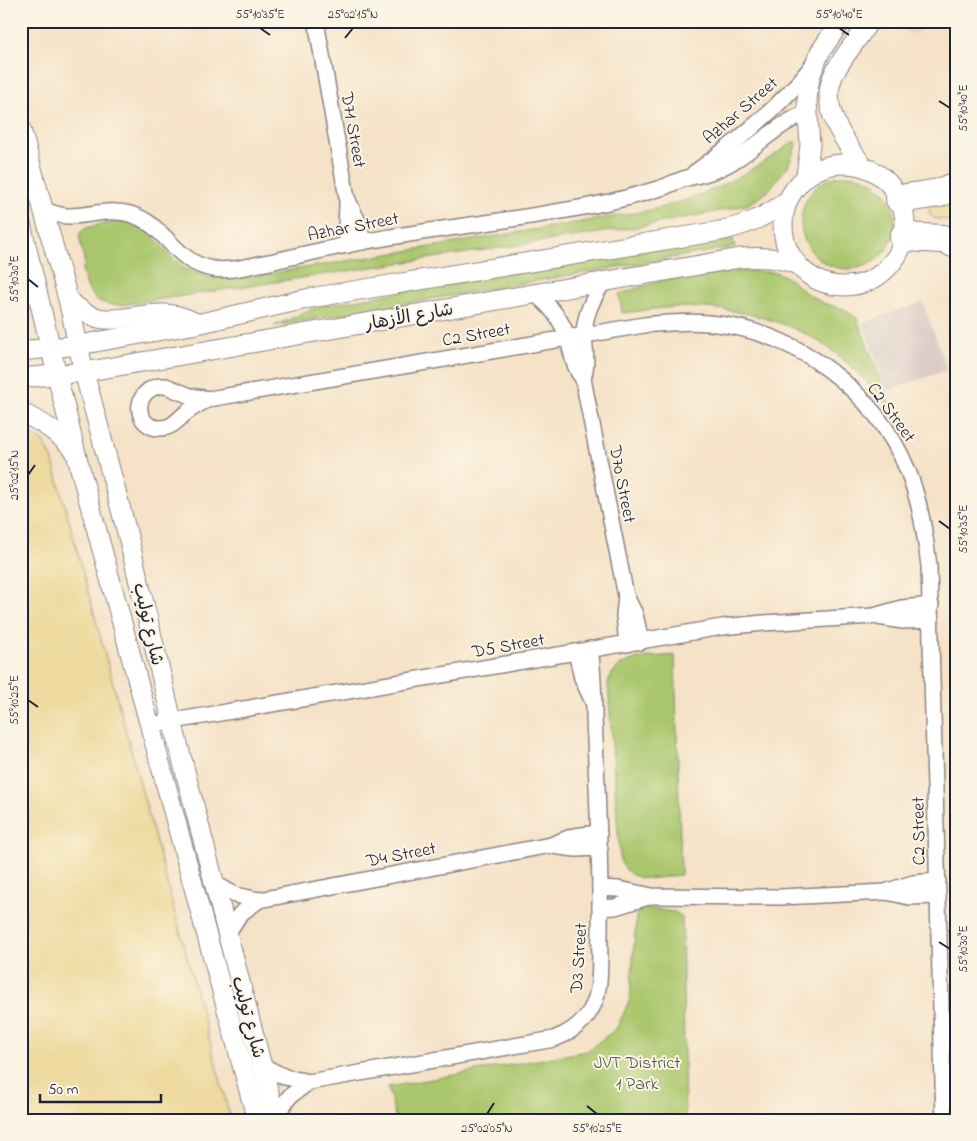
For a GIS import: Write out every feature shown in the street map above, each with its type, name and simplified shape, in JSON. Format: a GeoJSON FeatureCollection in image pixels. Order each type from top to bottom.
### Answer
{"type":"FeatureCollection","features":[{"type":"Feature","properties":{"kind":"highway"},"geometry":{"type":"LineString","coordinates":[[900,199],[938,193],[956,186]]}},
{"type":"Feature","properties":{"kind":"highway"},"geometry":{"type":"LineString","coordinates":[[904,237],[943,240],[956,244]]}},
{"type":"Feature","properties":{"kind":"street","name":"D71 Street"},"geometry":{"type":"LineString","coordinates":[[316,21],[347,198],[346,225],[356,244]]}},
{"type":"Feature","properties":{"kind":"street"},"geometry":{"type":"LineString","coordinates":[[806,176],[810,145],[807,88],[814,64],[820,52],[841,21]]}},
{"type":"Feature","properties":{"kind":"street"},"geometry":{"type":"LineString","coordinates":[[861,24],[835,72],[829,90],[829,99],[830,108],[840,129],[863,166]]}},
{"type":"Feature","properties":{"kind":"street","name":"Azhar Street"},"geometry":{"type":"LineString","coordinates":[[686,178],[722,151],[772,108],[814,64]]}},
{"type":"Feature","properties":{"kind":"street","name":"Azhar Street"},"geometry":{"type":"LineString","coordinates":[[42,208],[58,216],[69,217],[104,212],[130,214],[152,225],[189,260],[212,269],[236,269],[356,244],[585,207],[640,194],[686,178],[717,170],[731,163],[786,122],[808,113]]}},
{"type":"Feature","properties":{"kind":"street","name":"شارع توليب"},"geometry":{"type":"LineString","coordinates":[[21,129],[68,299],[84,372],[129,540],[172,721],[262,1066],[269,1118]]}},
{"type":"Feature","properties":{"kind":"street","name":"شارع الأزهار"},"geometry":{"type":"LineString","coordinates":[[21,378],[84,372],[740,258],[784,259],[796,264],[812,278],[833,286],[862,284],[885,271],[899,253],[904,237],[904,211],[894,188],[875,171],[848,163],[819,168],[806,176],[795,188],[787,202],[783,217],[783,234],[786,246],[796,264]]}},
{"type":"Feature","properties":{"kind":"street","name":"شارع الأزهار"},"geometry":{"type":"LineString","coordinates":[[21,351],[79,345],[197,324],[310,298],[737,227],[768,215],[787,202]]}},
{"type":"Feature","properties":{"kind":"street","name":"شارع توليب"},"geometry":{"type":"LineString","coordinates":[[21,226],[52,348],[75,450],[150,725],[269,1118]]}},
{"type":"Feature","properties":{"kind":"street","name":"D70 Street"},"geometry":{"type":"LineString","coordinates":[[604,282],[596,293],[586,320],[584,335],[587,363],[584,379],[626,596],[635,614],[634,643]]}},
{"type":"Feature","properties":{"kind":"street","name":"D70 Street"},"geometry":{"type":"LineString","coordinates":[[535,294],[555,313],[562,325],[577,371],[584,379]]}},
{"type":"Feature","properties":{"kind":"street"},"geometry":{"type":"LineString","coordinates":[[68,299],[84,312],[107,320],[162,314],[178,316],[197,324]]}},
{"type":"Feature","properties":{"kind":"street","name":"C2 Street"},"geometry":{"type":"LineString","coordinates":[[209,399],[644,325],[676,322],[709,322],[741,328],[772,338],[801,351],[828,369],[853,390],[875,414],[893,441],[908,470],[918,501],[925,533],[931,612],[944,1120]]}},
{"type":"Feature","properties":{"kind":"street"},"geometry":{"type":"LineString","coordinates":[[21,413],[52,430],[75,450]]}},
{"type":"Feature","properties":{"kind":"street","name":"D5 Street"},"geometry":{"type":"LineString","coordinates":[[150,725],[747,624],[874,616],[902,608],[931,612]]}},
{"type":"Feature","properties":{"kind":"street","name":"D3 Street"},"geometry":{"type":"LineString","coordinates":[[262,1066],[285,1077],[309,1082],[554,1038],[574,1028],[586,1017],[594,1003],[599,982],[600,888],[593,702],[594,675],[583,651]]}},
{"type":"Feature","properties":{"kind":"street","name":"D4 Street"},"geometry":{"type":"LineString","coordinates":[[214,883],[235,895],[259,900],[550,846],[576,849],[599,840]]}},
{"type":"Feature","properties":{"kind":"street"},"geometry":{"type":"LineString","coordinates":[[600,888],[618,889],[652,896],[780,897],[887,892],[913,883],[938,888]]}},
{"type":"Feature","properties":{"kind":"street"},"geometry":{"type":"LineString","coordinates":[[600,908],[620,906],[652,896]]}},
{"type":"Feature","properties":{"kind":"street","name":"D4 Street"},"geometry":{"type":"LineString","coordinates":[[227,934],[240,914],[259,900]]}},
{"type":"Feature","properties":{"kind":"street","name":"D3 Street"},"geometry":{"type":"LineString","coordinates":[[269,1118],[290,1096],[309,1082]]}},
{"type":"Feature","properties":{"kind":"shaded area"},"geometry":{"type":"Polygon","coordinates":[[[907,21],[919,21],[918,35],[905,32],[907,21]]]}},
{"type":"Feature","properties":{"kind":"shaded area"},"geometry":{"type":"Polygon","coordinates":[[[923,302],[947,370],[887,391],[863,323],[923,302]]]}},
{"type":"Feature","properties":{"kind":"green space"},"geometry":{"type":"Polygon","coordinates":[[[793,142],[797,144],[788,166],[767,192],[759,198],[746,205],[638,227],[123,305],[105,303],[94,297],[87,286],[82,269],[85,265],[79,235],[81,232],[90,227],[116,222],[132,223],[141,227],[188,270],[209,277],[244,278],[641,212],[682,201],[721,186],[757,166],[793,142]]]}},
{"type":"Feature","properties":{"kind":"green space"},"geometry":{"type":"Polygon","coordinates":[[[839,175],[857,175],[882,188],[892,204],[895,222],[892,240],[882,256],[857,269],[839,269],[814,256],[801,231],[801,213],[814,188],[839,175]]]}},
{"type":"Feature","properties":{"kind":"green space"},"geometry":{"type":"Polygon","coordinates":[[[732,236],[735,247],[274,326],[319,306],[732,236]]]}},
{"type":"Feature","properties":{"kind":"green space"},"geometry":{"type":"Polygon","coordinates":[[[745,271],[776,272],[788,278],[806,293],[823,303],[844,309],[857,318],[891,408],[836,353],[815,339],[780,323],[722,309],[683,307],[622,313],[619,294],[667,279],[745,271]]]}},
{"type":"Feature","properties":{"kind":"green space"},"geometry":{"type":"Polygon","coordinates":[[[675,655],[681,875],[654,878],[638,877],[631,874],[620,860],[608,683],[618,667],[626,662],[636,659],[675,655]]]}},
{"type":"Feature","properties":{"kind":"green space","name":"JVT District 1 Park"},"geometry":{"type":"Polygon","coordinates":[[[637,907],[675,912],[682,917],[685,1120],[396,1120],[388,1087],[587,1051],[617,1028],[630,999],[637,907]]]}},
{"type":"Feature","properties":{"kind":"sand"},"geometry":{"type":"Polygon","coordinates":[[[956,200],[956,222],[934,218],[929,213],[930,208],[956,200]]]}},
{"type":"Feature","properties":{"kind":"sand"},"geometry":{"type":"Polygon","coordinates":[[[21,428],[43,442],[52,458],[231,1120],[21,1120],[21,428]]]}}]}
